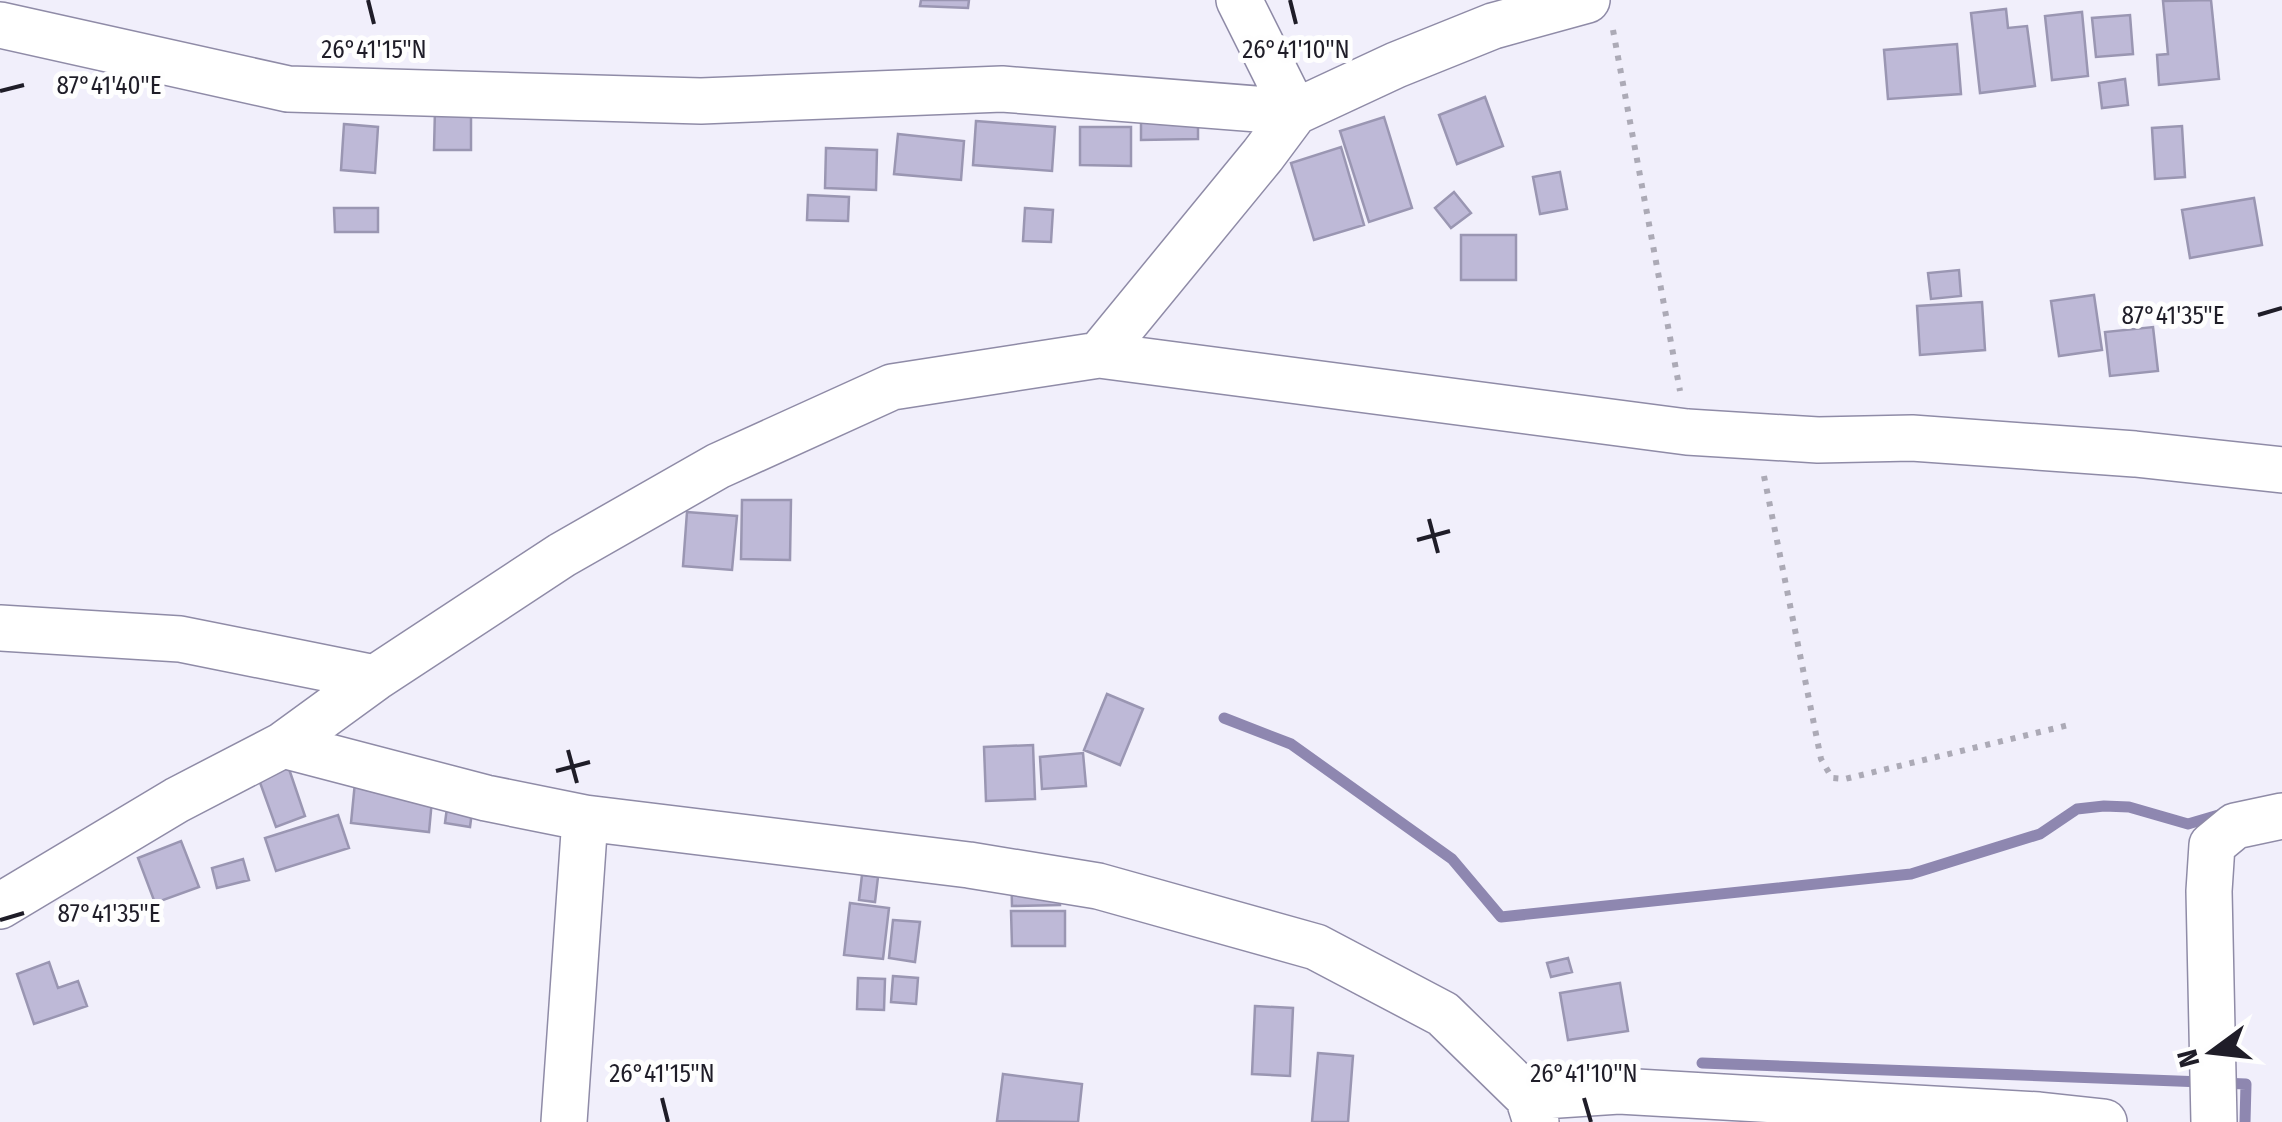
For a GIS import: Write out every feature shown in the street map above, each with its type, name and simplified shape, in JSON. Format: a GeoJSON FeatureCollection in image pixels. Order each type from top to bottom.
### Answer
{"type":"FeatureCollection","features":[{"type":"Feature","properties":{"kind":"street"},"geometry":{"type":"LineString","coordinates":[[1240,0],[1295,112]]}},
{"type":"Feature","properties":{"kind":"street"},"geometry":{"type":"LineString","coordinates":[[1099,355],[1295,112],[1493,26],[1599,10]]}},
{"type":"Feature","properties":{"kind":"street"},"geometry":{"type":"LineString","coordinates":[[0,25],[288,89],[701,100],[1002,89],[1295,112]]}},
{"type":"Feature","properties":{"kind":"street"},"geometry":{"type":"LineString","coordinates":[[0,906],[177,800],[283,745],[375,678],[562,556],[718,466],[892,387],[1099,355],[1687,432],[1818,440],[1912,438],[2135,454],[2282,470]]}},
{"type":"Feature","properties":{"kind":"street"},"geometry":{"type":"LineString","coordinates":[[0,628],[180,639],[375,678]]}},
{"type":"Feature","properties":{"kind":"street"},"geometry":{"type":"LineString","coordinates":[[283,745],[486,798],[585,818],[969,865],[1098,886],[1316,947],[1443,1014],[1532,1110],[1619,1091],[2104,1122]]}},
{"type":"Feature","properties":{"kind":"street"},"geometry":{"type":"LineString","coordinates":[[2214,1122],[2212,846],[2235,826],[2282,816]]}},
{"type":"Feature","properties":{"kind":"street"},"geometry":{"type":"LineString","coordinates":[[564,1122],[585,818]]}},
{"type":"Feature","properties":{"kind":"path"},"geometry":{"type":"LineString","coordinates":[[1599,10],[1687,432]]}},
{"type":"Feature","properties":{"kind":"path"},"geometry":{"type":"LineString","coordinates":[[1756,435],[1821,759],[1832,778],[1846,779],[2073,724]]}},
{"type":"Feature","properties":{"kind":"building"},"geometry":{"type":"Polygon","coordinates":[[[921,0],[969,0],[968,8],[920,6],[921,0]]]}},
{"type":"Feature","properties":{"kind":"building"},"geometry":{"type":"Polygon","coordinates":[[[2211,0],[2219,79],[2159,85],[2157,55],[2168,54],[2163,1],[2211,0]]]}},
{"type":"Feature","properties":{"kind":"building"},"geometry":{"type":"Polygon","coordinates":[[[2006,9],[2008,28],[2027,26],[2035,86],[1980,93],[1971,13],[2006,9]]]}},
{"type":"Feature","properties":{"kind":"building"},"geometry":{"type":"Polygon","coordinates":[[[2082,12],[2088,76],[2052,80],[2045,16],[2082,12]]]}},
{"type":"Feature","properties":{"kind":"building"},"geometry":{"type":"Polygon","coordinates":[[[2130,15],[2133,54],[2096,57],[2092,18],[2130,15]]]}},
{"type":"Feature","properties":{"kind":"building"},"geometry":{"type":"Polygon","coordinates":[[[1957,44],[1961,94],[1888,99],[1884,50],[1957,44]]]}},
{"type":"Feature","properties":{"kind":"building"},"geometry":{"type":"Polygon","coordinates":[[[2125,79],[2128,105],[2102,108],[2099,83],[2125,79]]]}},
{"type":"Feature","properties":{"kind":"building"},"geometry":{"type":"Polygon","coordinates":[[[1485,97],[1503,146],[1457,164],[1439,115],[1485,97]]]}},
{"type":"Feature","properties":{"kind":"building"},"geometry":{"type":"Polygon","coordinates":[[[435,109],[471,110],[471,150],[434,150],[435,109]]]}},
{"type":"Feature","properties":{"kind":"building"},"geometry":{"type":"Polygon","coordinates":[[[1141,116],[1198,116],[1198,139],[1141,140],[1141,116]]]}},
{"type":"Feature","properties":{"kind":"building"},"geometry":{"type":"Polygon","coordinates":[[[1384,117],[1412,208],[1369,222],[1340,131],[1384,117]]]}},
{"type":"Feature","properties":{"kind":"building"},"geometry":{"type":"Polygon","coordinates":[[[976,121],[1055,127],[1052,171],[973,165],[976,121]]]}},
{"type":"Feature","properties":{"kind":"building"},"geometry":{"type":"Polygon","coordinates":[[[344,124],[378,127],[375,173],[341,170],[344,124]]]}},
{"type":"Feature","properties":{"kind":"building"},"geometry":{"type":"Polygon","coordinates":[[[2182,126],[2185,177],[2155,179],[2152,128],[2182,126]]]}},
{"type":"Feature","properties":{"kind":"building"},"geometry":{"type":"Polygon","coordinates":[[[1080,127],[1131,127],[1131,166],[1080,165],[1080,127]]]}},
{"type":"Feature","properties":{"kind":"building"},"geometry":{"type":"Polygon","coordinates":[[[898,134],[964,141],[961,180],[894,174],[898,134]]]}},
{"type":"Feature","properties":{"kind":"building"},"geometry":{"type":"Polygon","coordinates":[[[1341,147],[1364,225],[1314,240],[1291,163],[1341,147]]]}},
{"type":"Feature","properties":{"kind":"building"},"geometry":{"type":"Polygon","coordinates":[[[826,148],[877,150],[876,190],[825,188],[826,148]]]}},
{"type":"Feature","properties":{"kind":"building"},"geometry":{"type":"Polygon","coordinates":[[[1560,172],[1567,209],[1540,214],[1533,177],[1560,172]]]}},
{"type":"Feature","properties":{"kind":"building"},"geometry":{"type":"Polygon","coordinates":[[[1454,192],[1471,213],[1451,228],[1435,208],[1454,192]]]}},
{"type":"Feature","properties":{"kind":"building"},"geometry":{"type":"Polygon","coordinates":[[[808,195],[849,197],[848,221],[807,220],[808,195]]]}},
{"type":"Feature","properties":{"kind":"building"},"geometry":{"type":"Polygon","coordinates":[[[2254,198],[2262,245],[2190,258],[2182,210],[2254,198]]]}},
{"type":"Feature","properties":{"kind":"building"},"geometry":{"type":"Polygon","coordinates":[[[334,208],[378,208],[378,232],[335,232],[334,208]]]}},
{"type":"Feature","properties":{"kind":"building"},"geometry":{"type":"Polygon","coordinates":[[[1025,208],[1053,210],[1051,242],[1023,241],[1025,208]]]}},
{"type":"Feature","properties":{"kind":"building"},"geometry":{"type":"Polygon","coordinates":[[[1461,235],[1516,235],[1516,280],[1461,280],[1461,235]]]}},
{"type":"Feature","properties":{"kind":"building"},"geometry":{"type":"Polygon","coordinates":[[[1959,270],[1961,296],[1931,299],[1928,273],[1959,270]]]}},
{"type":"Feature","properties":{"kind":"building"},"geometry":{"type":"Polygon","coordinates":[[[2094,295],[2102,350],[2059,356],[2051,301],[2094,295]]]}},
{"type":"Feature","properties":{"kind":"building"},"geometry":{"type":"Polygon","coordinates":[[[1982,302],[1985,350],[1920,355],[1917,306],[1982,302]]]}},
{"type":"Feature","properties":{"kind":"building"},"geometry":{"type":"Polygon","coordinates":[[[2153,327],[2158,371],[2110,376],[2105,332],[2153,327]]]}},
{"type":"Feature","properties":{"kind":"building"},"geometry":{"type":"Polygon","coordinates":[[[742,500],[791,500],[790,560],[741,559],[742,500]]]}},
{"type":"Feature","properties":{"kind":"building"},"geometry":{"type":"Polygon","coordinates":[[[687,512],[737,516],[732,570],[683,566],[687,512]]]}},
{"type":"Feature","properties":{"kind":"building"},"geometry":{"type":"Polygon","coordinates":[[[1107,694],[1143,709],[1120,765],[1084,750],[1107,694]]]}},
{"type":"Feature","properties":{"kind":"building"},"geometry":{"type":"Polygon","coordinates":[[[1033,745],[1035,799],[986,801],[984,747],[1033,745]]]}},
{"type":"Feature","properties":{"kind":"building"},"geometry":{"type":"Polygon","coordinates":[[[1083,753],[1086,786],[1042,789],[1040,757],[1083,753]]]}},
{"type":"Feature","properties":{"kind":"building"},"geometry":{"type":"Polygon","coordinates":[[[288,766],[305,816],[276,827],[258,777],[288,766]]]}},
{"type":"Feature","properties":{"kind":"building"},"geometry":{"type":"Polygon","coordinates":[[[355,782],[433,789],[429,832],[351,823],[355,782]]]}},
{"type":"Feature","properties":{"kind":"building"},"geometry":{"type":"Polygon","coordinates":[[[448,800],[473,804],[470,827],[445,823],[448,800]]]}},
{"type":"Feature","properties":{"kind":"building"},"geometry":{"type":"Polygon","coordinates":[[[338,815],[349,848],[276,871],[265,838],[338,815]]]}},
{"type":"Feature","properties":{"kind":"building"},"geometry":{"type":"Polygon","coordinates":[[[181,841],[199,887],[155,903],[138,858],[181,841]]]}},
{"type":"Feature","properties":{"kind":"building"},"geometry":{"type":"Polygon","coordinates":[[[243,859],[249,880],[217,888],[212,868],[243,859]]]}},
{"type":"Feature","properties":{"kind":"building"},"geometry":{"type":"Polygon","coordinates":[[[1059,867],[1060,905],[1012,906],[1011,868],[1059,867]]]}},
{"type":"Feature","properties":{"kind":"building"},"geometry":{"type":"Polygon","coordinates":[[[862,875],[878,877],[875,902],[859,900],[862,875]]]}},
{"type":"Feature","properties":{"kind":"building"},"geometry":{"type":"Polygon","coordinates":[[[850,903],[889,908],[883,959],[844,955],[850,903]]]}},
{"type":"Feature","properties":{"kind":"building"},"geometry":{"type":"Polygon","coordinates":[[[1011,911],[1065,911],[1065,946],[1012,946],[1011,911]]]}},
{"type":"Feature","properties":{"kind":"building"},"geometry":{"type":"Polygon","coordinates":[[[893,920],[920,922],[915,962],[889,958],[893,920]]]}},
{"type":"Feature","properties":{"kind":"building"},"geometry":{"type":"Polygon","coordinates":[[[1568,958],[1572,972],[1551,977],[1547,963],[1568,958]]]}},
{"type":"Feature","properties":{"kind":"building"},"geometry":{"type":"Polygon","coordinates":[[[49,962],[58,988],[78,981],[87,1006],[34,1024],[17,974],[49,962]]]}},
{"type":"Feature","properties":{"kind":"building"},"geometry":{"type":"Polygon","coordinates":[[[893,976],[918,978],[916,1004],[891,1002],[893,976]]]}},
{"type":"Feature","properties":{"kind":"building"},"geometry":{"type":"Polygon","coordinates":[[[858,978],[885,979],[884,1010],[857,1009],[858,978]]]}},
{"type":"Feature","properties":{"kind":"building"},"geometry":{"type":"Polygon","coordinates":[[[1620,983],[1628,1031],[1568,1040],[1560,993],[1620,983]]]}},
{"type":"Feature","properties":{"kind":"building"},"geometry":{"type":"Polygon","coordinates":[[[1255,1006],[1293,1008],[1290,1076],[1252,1074],[1255,1006]]]}},
{"type":"Feature","properties":{"kind":"building"},"geometry":{"type":"Polygon","coordinates":[[[1318,1053],[1353,1056],[1348,1122],[1312,1122],[1318,1053]]]}},
{"type":"Feature","properties":{"kind":"building"},"geometry":{"type":"Polygon","coordinates":[[[1003,1074],[1082,1084],[1078,1122],[997,1121],[1003,1074]]]}},
{"type":"Feature","properties":{"kind":"waterway"},"geometry":{"type":"LineString","coordinates":[[1224,718],[1291,744],[1452,859],[1501,917],[1911,874],[2040,834],[2077,809],[2129,807],[2188,824],[2222,814]]}},
{"type":"Feature","properties":{"kind":"waterway"},"geometry":{"type":"LineString","coordinates":[[1702,1063],[2203,1082]]}},
{"type":"Feature","properties":{"kind":"waterway"},"geometry":{"type":"LineString","coordinates":[[2221,1083],[2246,1084],[2245,1122]]}}]}
